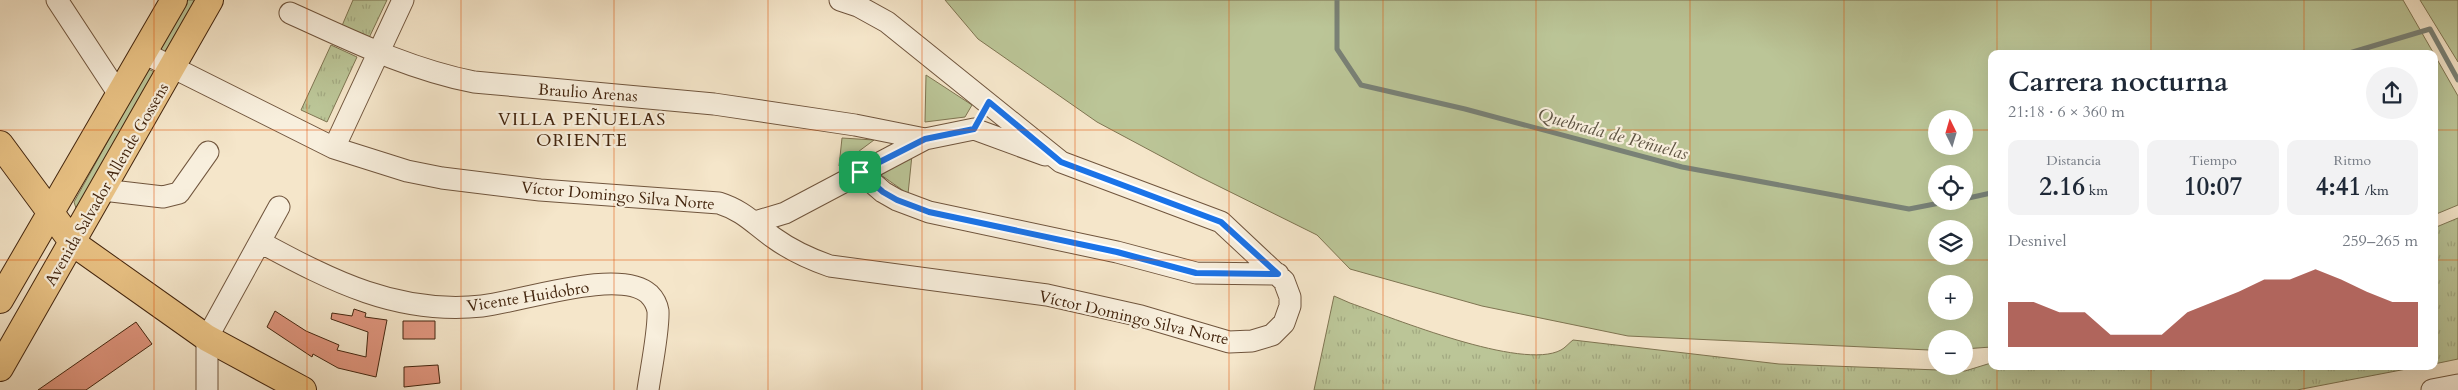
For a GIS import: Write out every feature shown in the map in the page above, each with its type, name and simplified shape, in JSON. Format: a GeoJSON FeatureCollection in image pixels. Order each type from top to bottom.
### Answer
{"type":"FeatureCollection","features":[{"type":"Feature","properties":{"kind":"main road","name":"Avenida Salvador Allende Gossens"},"geometry":{"type":"LineString","coordinates":[[0,300],[51,216],[174,0]]}},
{"type":"Feature","properties":{"kind":"main road","name":"Avenida Salvador Allende Gossens"},"geometry":{"type":"LineString","coordinates":[[0,368],[210,0]]}},
{"type":"Feature","properties":{"kind":"main road"},"geometry":{"type":"LineString","coordinates":[[0,144],[51,216],[73,243],[207,338],[303,390]]}},
{"type":"Feature","properties":{"kind":"street"},"geometry":{"type":"LineString","coordinates":[[57,0],[120,96]]}},
{"type":"Feature","properties":{"kind":"street"},"geometry":{"type":"LineString","coordinates":[[334,148],[403,0]]}},
{"type":"Feature","properties":{"kind":"street"},"geometry":{"type":"LineString","coordinates":[[840,0],[858,6],[887,22],[989,102],[1061,162]]}},
{"type":"Feature","properties":{"kind":"street","name":"Braulio Arenas"},"geometry":{"type":"LineString","coordinates":[[290,13],[379,53],[424,70],[474,82],[714,104],[855,125],[925,139]]}},
{"type":"Feature","properties":{"kind":"street","name":"Víctor Domingo Silva Norte"},"geometry":{"type":"LineString","coordinates":[[144,53],[334,148],[382,165],[442,178],[540,190],[719,203],[741,211],[786,246],[830,266],[1056,297],[1140,316],[1218,340],[1241,342],[1272,335],[1284,322],[1290,306],[1288,289],[1278,274]]}},
{"type":"Feature","properties":{"kind":"street"},"geometry":{"type":"LineString","coordinates":[[974,129],[989,102]]}},
{"type":"Feature","properties":{"kind":"street"},"geometry":{"type":"LineString","coordinates":[[755,222],[785,213],[925,139],[974,129],[1221,222],[1278,274]]}},
{"type":"Feature","properties":{"kind":"street"},"geometry":{"type":"LineString","coordinates":[[103,190],[164,197],[180,193],[208,152]]}},
{"type":"Feature","properties":{"kind":"street"},"geometry":{"type":"LineString","coordinates":[[860,172],[883,192],[897,200],[929,212],[1117,252],[1196,273],[1278,274]]}},
{"type":"Feature","properties":{"kind":"street"},"geometry":{"type":"LineString","coordinates":[[207,390],[207,338],[279,207]]}},
{"type":"Feature","properties":{"kind":"street","name":"Vicente Huidobro"},"geometry":{"type":"LineString","coordinates":[[260,242],[354,288],[387,300],[410,304],[456,307],[483,306],[586,285],[636,287],[651,296],[658,311],[648,390]]}},
{"type":"Feature","properties":{"kind":"green space"},"geometry":{"type":"Polygon","coordinates":[[[186,0],[196,0],[167,53],[159,48],[186,0]]]}},
{"type":"Feature","properties":{"kind":"green space"},"geometry":{"type":"Polygon","coordinates":[[[353,0],[387,0],[368,40],[341,28],[353,0]]]}},
{"type":"Feature","properties":{"kind":"green space","name":"Quebrada de Peñuelas"},"geometry":{"type":"Polygon","coordinates":[[[945,0],[2403,0],[2432,50],[1988,50],[1988,347],[1973,348],[1973,330],[1928,330],[1928,350],[1628,336],[1482,306],[1350,269],[1317,235],[1198,176],[1097,122],[978,39],[945,0]]]}},
{"type":"Feature","properties":{"kind":"green space"},"geometry":{"type":"Polygon","coordinates":[[[2420,0],[2458,0],[2458,62],[2420,0]]]}},
{"type":"Feature","properties":{"kind":"green space"},"geometry":{"type":"Polygon","coordinates":[[[331,45],[357,57],[327,122],[301,110],[331,45]]]}},
{"type":"Feature","properties":{"kind":"green space"},"geometry":{"type":"Polygon","coordinates":[[[2438,61],[2458,96],[2458,205],[2438,213],[2438,61]]]}},
{"type":"Feature","properties":{"kind":"green space"},"geometry":{"type":"Polygon","coordinates":[[[148,69],[157,73],[78,214],[74,202],[148,69]]]}},
{"type":"Feature","properties":{"kind":"green space"},"geometry":{"type":"Polygon","coordinates":[[[926,75],[972,105],[965,117],[925,122],[926,75]]]}},
{"type":"Feature","properties":{"kind":"green space"},"geometry":{"type":"Polygon","coordinates":[[[842,138],[874,140],[839,166],[842,138]]]}},
{"type":"Feature","properties":{"kind":"green space"},"geometry":{"type":"Polygon","coordinates":[[[912,155],[908,194],[881,175],[912,155]]]}},
{"type":"Feature","properties":{"kind":"green space"},"geometry":{"type":"Polygon","coordinates":[[[2458,218],[2458,359],[2438,363],[2438,226],[2458,218]]]}},
{"type":"Feature","properties":{"kind":"green space"},"geometry":{"type":"Polygon","coordinates":[[[1334,296],[1425,330],[1488,348],[1518,354],[1542,355],[1561,350],[1573,340],[1779,364],[1928,370],[1928,375],[1973,375],[1973,369],[1988,364],[1988,370],[2401,370],[2297,390],[1314,390],[1334,296]]]}},
{"type":"Feature","properties":{"kind":"building"},"geometry":{"type":"Polygon","coordinates":[[[354,309],[366,313],[365,317],[387,320],[376,377],[338,368],[313,354],[312,357],[267,327],[275,311],[306,331],[339,345],[337,350],[366,357],[368,332],[331,319],[332,313],[352,316],[354,309]]]}},
{"type":"Feature","properties":{"kind":"building"},"geometry":{"type":"Polygon","coordinates":[[[403,321],[435,321],[435,339],[403,339],[403,321]]]}},
{"type":"Feature","properties":{"kind":"building"},"geometry":{"type":"Polygon","coordinates":[[[136,322],[152,344],[86,390],[38,390],[136,322]]]}},
{"type":"Feature","properties":{"kind":"building"},"geometry":{"type":"Polygon","coordinates":[[[438,365],[440,383],[404,387],[404,367],[438,365]]]}},
{"type":"Feature","properties":{"kind":"waterway","name":"Quebrada de Peñuelas"},"geometry":{"type":"LineString","coordinates":[[1337,0],[1337,49],[1361,85],[1465,109],[1682,167],[1909,209],[1928,205]]}},
{"type":"Feature","properties":{"kind":"waterway","name":"Quebrada de Peñuelas"},"geometry":{"type":"LineString","coordinates":[[2359,50],[2430,29],[2458,80]]}},
{"type":"Feature","properties":{"kind":"waterway","name":"Quebrada de Peñuelas"},"geometry":{"type":"LineString","coordinates":[[1973,197],[1988,194]]}},
{"type":"Feature","properties":{"kind":"district","name":"VILLA PEÑUELAS ORIENTE"},"geometry":{"type":"Point","coordinates":[582,129]}},
{"type":"Feature","properties":{"kind":"route"},"geometry":{"type":"LineString","coordinates":[[989,102],[1061,162],[1221,222],[1278,274],[1196,273],[1117,252],[946,214],[929,212],[912,207],[883,192],[860,172],[925,139],[974,129],[989,102]]}}]}
